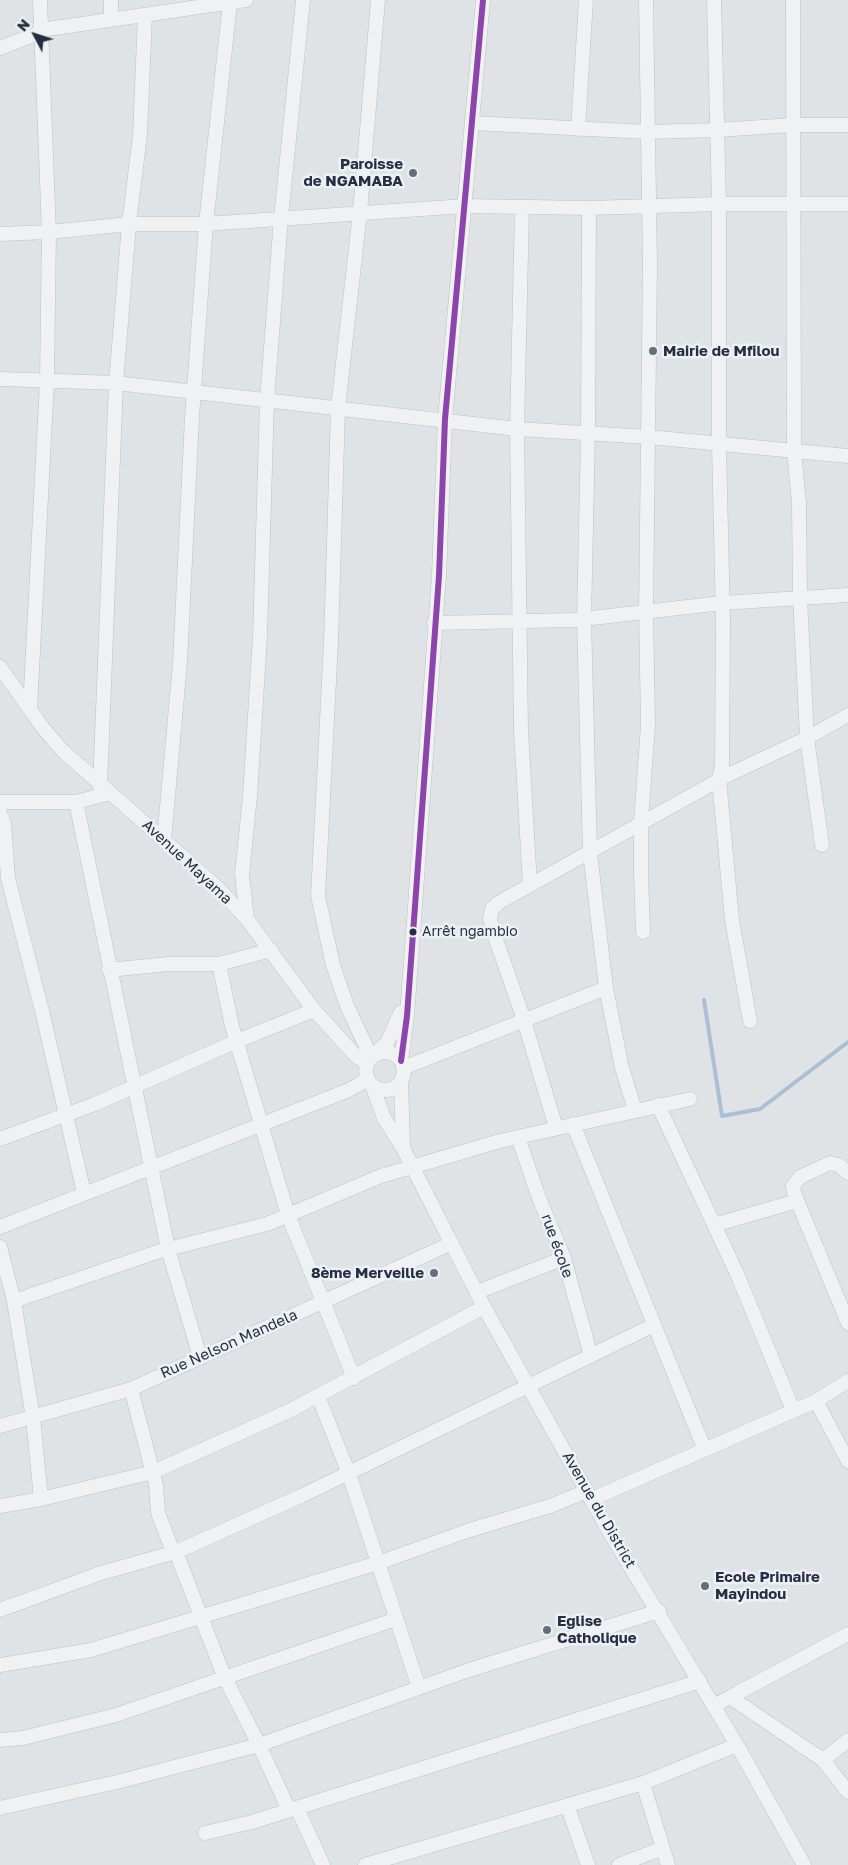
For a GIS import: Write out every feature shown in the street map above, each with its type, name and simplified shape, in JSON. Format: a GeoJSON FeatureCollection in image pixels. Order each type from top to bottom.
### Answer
{"type":"FeatureCollection","features":[{"type":"Feature","properties":{"kind":"street"},"geometry":{"type":"LineString","coordinates":[[30,709],[47,380],[49,232],[40,0]]}},
{"type":"Feature","properties":{"kind":"street"},"geometry":{"type":"LineString","coordinates":[[111,0],[111,20]]}},
{"type":"Feature","properties":{"kind":"street"},"geometry":{"type":"LineString","coordinates":[[247,919],[242,874],[250,796],[260,636],[267,400],[281,218],[303,0]]}},
{"type":"Feature","properties":{"kind":"street"},"geometry":{"type":"LineString","coordinates":[[370,1082],[371,1058],[347,1006],[333,965],[318,896],[332,642],[338,408],[360,212],[378,0]]}},
{"type":"Feature","properties":{"kind":"street"},"geometry":{"type":"LineString","coordinates":[[371,1058],[387,1043],[393,1034],[407,992],[439,576],[446,419],[483,0]]}},
{"type":"Feature","properties":{"kind":"street"},"geometry":{"type":"LineString","coordinates":[[578,129],[586,0]]}},
{"type":"Feature","properties":{"kind":"street"},"geometry":{"type":"LineString","coordinates":[[643,932],[641,822],[648,724],[646,612],[650,265],[646,0]]}},
{"type":"Feature","properties":{"kind":"street"},"geometry":{"type":"LineString","coordinates":[[714,0],[719,204],[719,444],[722,604],[722,766],[719,779],[732,920],[750,1021]]}},
{"type":"Feature","properties":{"kind":"street"},"geometry":{"type":"LineString","coordinates":[[793,0],[794,451],[799,503],[800,598],[807,738],[822,845]]}},
{"type":"Feature","properties":{"kind":"street"},"geometry":{"type":"LineString","coordinates":[[0,48],[41,31],[146,15],[179,5],[240,1],[206,224],[194,392],[180,664],[164,840]]}},
{"type":"Feature","properties":{"kind":"street"},"geometry":{"type":"LineString","coordinates":[[0,802],[76,802],[105,790],[116,382],[129,224],[140,135],[146,15]]}},
{"type":"Feature","properties":{"kind":"street"},"geometry":{"type":"LineString","coordinates":[[472,123],[648,132],[793,125],[848,125]]}},
{"type":"Feature","properties":{"kind":"street"},"geometry":{"type":"LineString","coordinates":[[0,234],[49,232],[129,224],[206,224],[465,206],[589,208],[719,204],[848,204]]}},
{"type":"Feature","properties":{"kind":"street"},"geometry":{"type":"LineString","coordinates":[[522,208],[517,429],[521,731],[530,885]]}},
{"type":"Feature","properties":{"kind":"street"},"geometry":{"type":"LineString","coordinates":[[589,208],[588,432],[584,619],[590,852],[606,988],[622,1068],[635,1110]]}},
{"type":"Feature","properties":{"kind":"street"},"geometry":{"type":"LineString","coordinates":[[0,379],[116,382],[446,419],[517,429],[588,432],[848,456]]}},
{"type":"Feature","properties":{"kind":"street"},"geometry":{"type":"LineString","coordinates":[[434,622],[520,622],[584,619],[722,604],[848,595]]}},
{"type":"Feature","properties":{"kind":"street","name":"Avenue Mayama"},"geometry":{"type":"LineString","coordinates":[[0,667],[62,751],[218,888],[247,919],[314,1010],[356,1056],[371,1058]]}},
{"type":"Feature","properties":{"kind":"street"},"geometry":{"type":"LineString","coordinates":[[556,1128],[524,1020],[490,918],[492,909],[498,903],[719,779],[807,738],[848,715]]}},
{"type":"Feature","properties":{"kind":"street"},"geometry":{"type":"LineString","coordinates":[[76,802],[109,970],[135,1085],[168,1249],[200,1357]]}},
{"type":"Feature","properties":{"kind":"street"},"geometry":{"type":"LineString","coordinates":[[0,813],[4,824],[8,878],[43,1015],[84,1193]]}},
{"type":"Feature","properties":{"kind":"street"},"geometry":{"type":"LineString","coordinates":[[109,970],[168,964],[220,964],[271,950]]}},
{"type":"Feature","properties":{"kind":"street"},"geometry":{"type":"LineString","coordinates":[[220,964],[232,1016],[232,1026],[288,1215],[354,1378]]}},
{"type":"Feature","properties":{"kind":"street"},"geometry":{"type":"LineString","coordinates":[[0,1227],[370,1082],[385,1090],[394,1087],[402,1070],[606,988]]}},
{"type":"Feature","properties":{"kind":"street","name":"Avenue du District"},"geometry":{"type":"LineString","coordinates":[[404,1150],[402,1070],[407,992]]}},
{"type":"Feature","properties":{"kind":"street"},"geometry":{"type":"LineString","coordinates":[[0,1140],[66,1115],[237,1040],[314,1010]]}},
{"type":"Feature","properties":{"kind":"street"},"geometry":{"type":"LineString","coordinates":[[371,1058],[387,1052],[395,1055],[402,1070]]}},
{"type":"Feature","properties":{"kind":"street","name":"Avenue du District"},"geometry":{"type":"LineString","coordinates":[[370,1082],[384,1118],[404,1150],[484,1307],[590,1495],[737,1745],[804,1865]]}},
{"type":"Feature","properties":{"kind":"street"},"geometry":{"type":"LineString","coordinates":[[14,1301],[168,1249],[267,1224],[381,1176],[518,1137],[690,1098]]}},
{"type":"Feature","properties":{"kind":"street"},"geometry":{"type":"LineString","coordinates":[[658,1105],[738,1276],[792,1410]]}},
{"type":"Feature","properties":{"kind":"street"},"geometry":{"type":"LineString","coordinates":[[573,1124],[704,1448]]}},
{"type":"Feature","properties":{"kind":"street","name":"rue école"},"geometry":{"type":"LineString","coordinates":[[518,1137],[539,1198],[564,1258],[591,1356]]}},
{"type":"Feature","properties":{"kind":"street"},"geometry":{"type":"LineString","coordinates":[[848,1173],[839,1165],[830,1163],[800,1177],[793,1186],[797,1200],[848,1323]]}},
{"type":"Feature","properties":{"kind":"street"},"geometry":{"type":"LineString","coordinates":[[714,1225],[797,1200]]}},
{"type":"Feature","properties":{"kind":"street","name":"Rue Nelson Mandela"},"geometry":{"type":"LineString","coordinates":[[0,1426],[132,1389],[452,1243]]}},
{"type":"Feature","properties":{"kind":"street"},"geometry":{"type":"LineString","coordinates":[[0,1247],[14,1301],[33,1418],[41,1499]]}},
{"type":"Feature","properties":{"kind":"street"},"geometry":{"type":"LineString","coordinates":[[477,1292],[564,1258]]}},
{"type":"Feature","properties":{"kind":"street"},"geometry":{"type":"LineString","coordinates":[[0,1506],[41,1499],[152,1472],[318,1396],[484,1307]]}},
{"type":"Feature","properties":{"kind":"street"},"geometry":{"type":"LineString","coordinates":[[0,1610],[101,1573],[176,1552],[349,1474],[654,1325]]}},
{"type":"Feature","properties":{"kind":"street"},"geometry":{"type":"LineString","coordinates":[[0,1665],[92,1650],[378,1562],[470,1530],[590,1495],[816,1401],[848,1381]]}},
{"type":"Feature","properties":{"kind":"street"},"geometry":{"type":"LineString","coordinates":[[132,1389],[156,1485],[158,1513],[172,1549],[176,1552],[224,1676],[324,1865]]}},
{"type":"Feature","properties":{"kind":"street"},"geometry":{"type":"LineString","coordinates":[[318,1396],[349,1474],[419,1688]]}},
{"type":"Feature","properties":{"kind":"street"},"geometry":{"type":"LineString","coordinates":[[816,1401],[848,1461]]}},
{"type":"Feature","properties":{"kind":"street"},"geometry":{"type":"LineString","coordinates":[[0,1808],[117,1782],[259,1745],[419,1688],[658,1611]]}},
{"type":"Feature","properties":{"kind":"street"},"geometry":{"type":"LineString","coordinates":[[0,1740],[23,1738],[116,1715],[224,1676],[396,1619]]}},
{"type":"Feature","properties":{"kind":"street"},"geometry":{"type":"LineString","coordinates":[[714,1706],[848,1634]]}},
{"type":"Feature","properties":{"kind":"street"},"geometry":{"type":"LineString","coordinates":[[205,1833],[252,1822],[700,1681]]}},
{"type":"Feature","properties":{"kind":"street"},"geometry":{"type":"LineString","coordinates":[[730,1697],[823,1760],[848,1792]]}},
{"type":"Feature","properties":{"kind":"street"},"geometry":{"type":"LineString","coordinates":[[823,1760],[848,1740]]}},
{"type":"Feature","properties":{"kind":"street"},"geometry":{"type":"LineString","coordinates":[[365,1865],[643,1783],[737,1745]]}},
{"type":"Feature","properties":{"kind":"street"},"geometry":{"type":"LineString","coordinates":[[643,1783],[668,1865]]}},
{"type":"Feature","properties":{"kind":"street"},"geometry":{"type":"LineString","coordinates":[[567,1805],[588,1865]]}},
{"type":"Feature","properties":{"kind":"street"},"geometry":{"type":"LineString","coordinates":[[619,1865],[663,1848]]}},
{"type":"Feature","properties":{"kind":"waterway"},"geometry":{"type":"LineString","coordinates":[[704,1000],[722,1116],[760,1109],[848,1042]]}},
{"type":"Feature","properties":{"kind":"transit line"},"geometry":{"type":"LineString","coordinates":[[401,1061],[407,1016],[439,576],[445,419],[483,0]]}},
{"type":"Feature","properties":{"kind":"place","name":"Paroisse de NGAMABA"},"geometry":{"type":"Point","coordinates":[413,173]}},
{"type":"Feature","properties":{"kind":"place","name":"Mairie de Mfilou"},"geometry":{"type":"Point","coordinates":[653,351]}},
{"type":"Feature","properties":{"kind":"place","name":"Arrêt ngambio"},"geometry":{"type":"Point","coordinates":[413,932]}},
{"type":"Feature","properties":{"kind":"place","name":"8ème Merveille"},"geometry":{"type":"Point","coordinates":[434,1273]}},
{"type":"Feature","properties":{"kind":"place","name":"Ecole Primaire Mayindou"},"geometry":{"type":"Point","coordinates":[705,1586]}},
{"type":"Feature","properties":{"kind":"place","name":"Eglise Catholique"},"geometry":{"type":"Point","coordinates":[547,1630]}}]}
